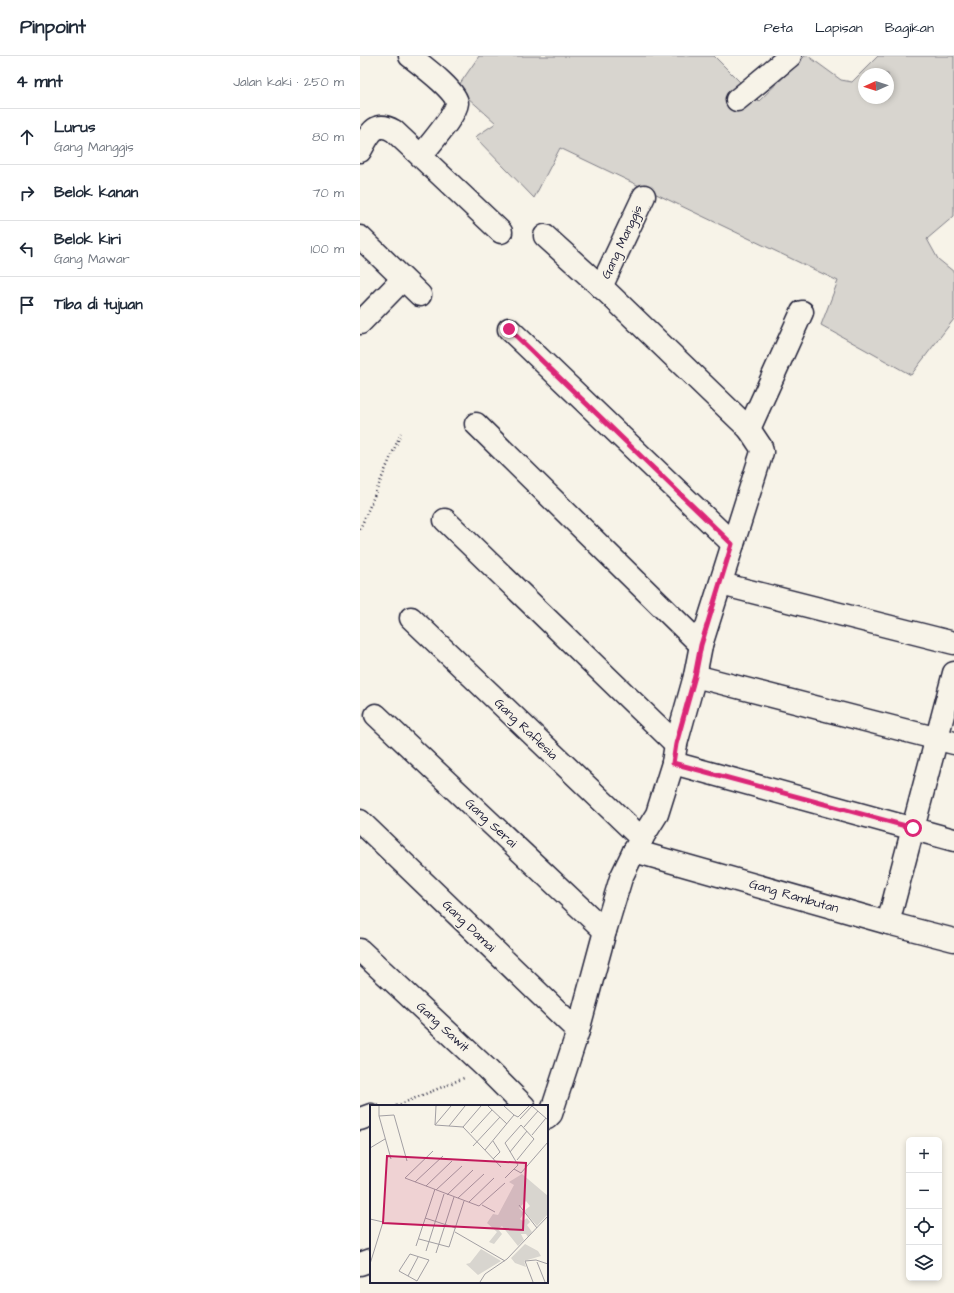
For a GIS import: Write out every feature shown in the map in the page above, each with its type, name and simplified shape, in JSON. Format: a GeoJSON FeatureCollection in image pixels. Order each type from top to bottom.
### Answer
{"type":"FeatureCollection","features":[{"type":"Feature","properties":{"kind":"street"},"geometry":{"type":"LineString","coordinates":[[410,56],[430,71],[453,93],[457,102],[454,112],[421,156]]}},
{"type":"Feature","properties":{"kind":"street"},"geometry":{"type":"LineString","coordinates":[[737,100],[790,56]]}},
{"type":"Feature","properties":{"kind":"street"},"geometry":{"type":"LineString","coordinates":[[360,151],[373,131],[382,126],[387,127],[394,131],[502,232]]}},
{"type":"Feature","properties":{"kind":"street","name":"Gang Manggis"},"geometry":{"type":"LineString","coordinates":[[601,287],[644,196]]}},
{"type":"Feature","properties":{"kind":"street"},"geometry":{"type":"LineString","coordinates":[[545,236],[601,287],[749,428],[761,447],[762,452],[701,645],[695,676],[657,814],[638,845],[621,878],[578,1031],[551,1114],[548,1117]]}},
{"type":"Feature","properties":{"kind":"street"},"geometry":{"type":"LineString","coordinates":[[360,237],[420,295]]}},
{"type":"Feature","properties":{"kind":"street"},"geometry":{"type":"LineString","coordinates":[[360,323],[403,279]]}},
{"type":"Feature","properties":{"kind":"street"},"geometry":{"type":"LineString","coordinates":[[749,428],[802,312]]}},
{"type":"Feature","properties":{"kind":"street"},"geometry":{"type":"LineString","coordinates":[[509,329],[732,544]]}},
{"type":"Feature","properties":{"kind":"street"},"geometry":{"type":"LineString","coordinates":[[476,424],[701,645]]}},
{"type":"Feature","properties":{"kind":"street"},"geometry":{"type":"LineString","coordinates":[[445,520],[674,754],[954,840]]}},
{"type":"Feature","properties":{"kind":"street"},"geometry":{"type":"LineString","coordinates":[[721,584],[954,643]]}},
{"type":"Feature","properties":{"kind":"street","name":"Gang Raflesia"},"geometry":{"type":"LineString","coordinates":[[411,618],[638,845]]}},
{"type":"Feature","properties":{"kind":"street"},"geometry":{"type":"LineString","coordinates":[[888,924],[913,828],[945,740],[954,673]]}},
{"type":"Feature","properties":{"kind":"street"},"geometry":{"type":"LineString","coordinates":[[695,676],[945,740]]}},
{"type":"Feature","properties":{"kind":"street","name":"Gang Serai"},"geometry":{"type":"LineString","coordinates":[[376,715],[605,931]]}},
{"type":"Feature","properties":{"kind":"street","name":"Gang Damai"},"geometry":{"type":"LineString","coordinates":[[360,821],[578,1031]]}},
{"type":"Feature","properties":{"kind":"street","name":"Gang Rambutan"},"geometry":{"type":"LineString","coordinates":[[638,845],[888,924],[954,940]]}},
{"type":"Feature","properties":{"kind":"street","name":"Gang Sawit"},"geometry":{"type":"LineString","coordinates":[[360,950],[486,1068],[523,1105]]}},
{"type":"Feature","properties":{"kind":"street"},"geometry":{"type":"LineString","coordinates":[[360,1119],[370,1115]]}},
{"type":"Feature","properties":{"kind":"street"},"geometry":{"type":"LineString","coordinates":[[360,1264],[370,1260]]}},
{"type":"Feature","properties":{"kind":"path"},"geometry":{"type":"LineString","coordinates":[[360,529],[401,433]]}},
{"type":"Feature","properties":{"kind":"path"},"geometry":{"type":"LineString","coordinates":[[398,1105],[486,1068]]}},
{"type":"Feature","properties":{"kind":"shaded area"},"geometry":{"type":"Polygon","coordinates":[[[479,56],[714,56],[759,101],[805,56],[808,56],[841,80],[852,82],[858,76],[858,104],[894,104],[894,68],[866,68],[878,56],[954,56],[954,216],[927,239],[938,259],[954,272],[954,319],[911,375],[821,325],[838,281],[560,148],[534,198],[475,137],[496,123],[457,88],[479,56]]]}},
{"type":"Feature","properties":{"kind":"route"},"geometry":{"type":"LineString","coordinates":[[509,329],[732,544],[721,584],[701,645],[695,676],[676,744],[673,763],[913,828]]}}]}
